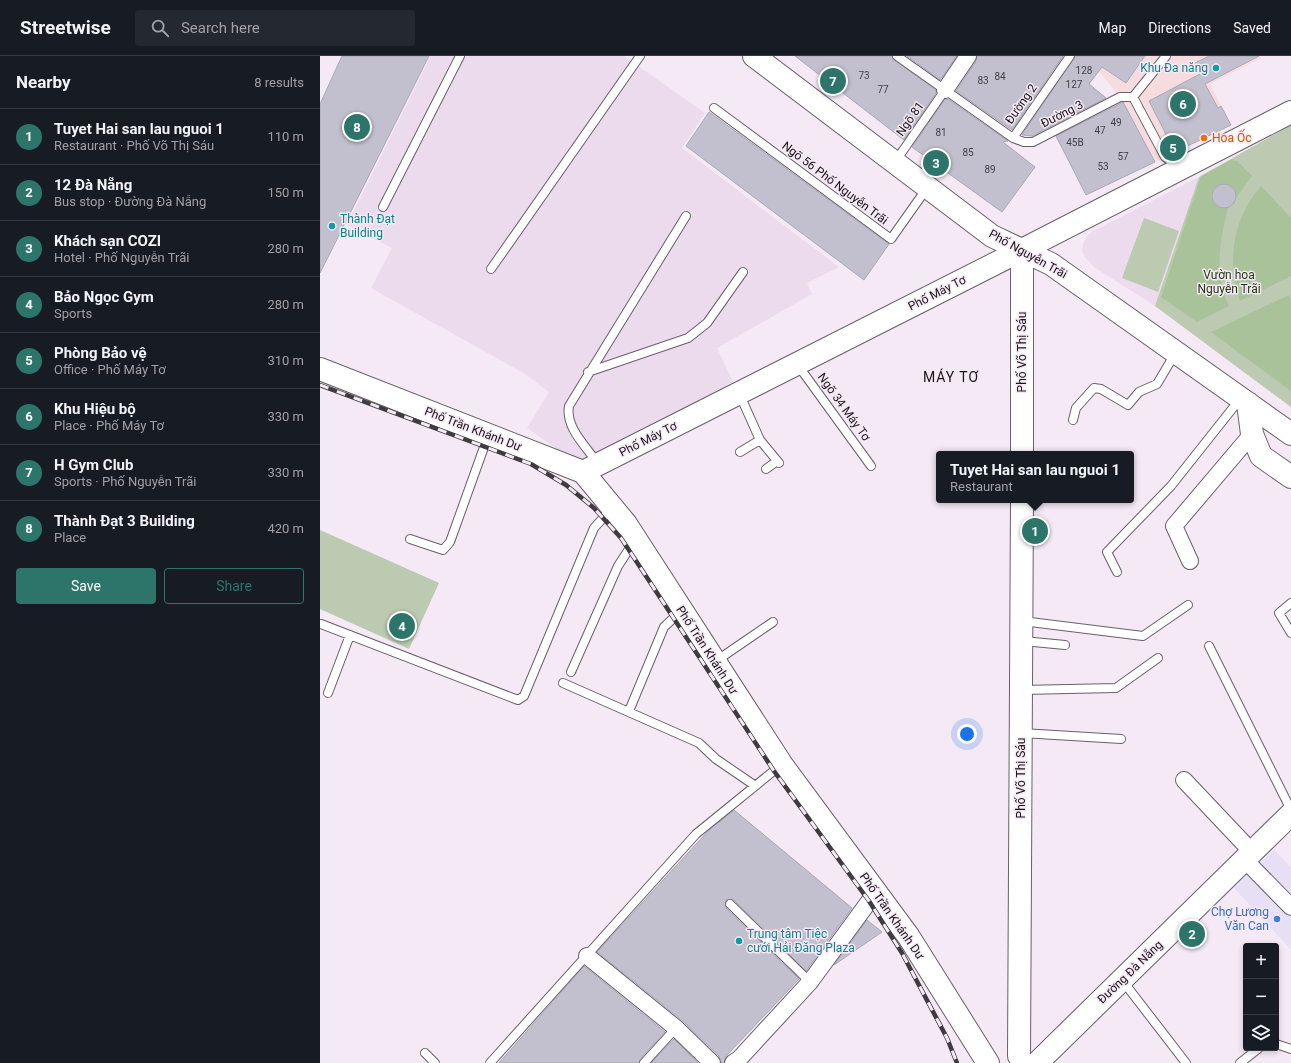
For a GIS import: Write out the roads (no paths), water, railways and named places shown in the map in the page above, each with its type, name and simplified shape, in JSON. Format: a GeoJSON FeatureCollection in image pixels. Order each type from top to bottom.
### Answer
{"type":"FeatureCollection","features":[{"type":"Feature","properties":{"kind":"street","name":"Phố Nguyễn Trãi"},"geometry":{"type":"LineString","coordinates":[[754,56],[928,186],[992,236],[1051,264],[1291,434]]}},
{"type":"Feature","properties":{"kind":"street"},"geometry":{"type":"LineString","coordinates":[[945,90],[968,56]]}},
{"type":"Feature","properties":{"kind":"street","name":"Phố Máy Tơ"},"geometry":{"type":"LineString","coordinates":[[591,468],[738,392],[1022,250],[1173,166],[1291,112]]}},
{"type":"Feature","properties":{"kind":"street","name":"Phố Võ Thị Sáu"},"geometry":{"type":"LineString","coordinates":[[1022,250],[1022,451]]}},
{"type":"Feature","properties":{"kind":"street","name":"Phố Trần Khánh Dư"},"geometry":{"type":"LineString","coordinates":[[320,369],[488,435],[591,468],[612,508],[636,539],[681,611],[782,765],[909,937],[988,1063]]}},
{"type":"Feature","properties":{"kind":"street"},"geometry":{"type":"LineString","coordinates":[[1244,401],[1252,434],[1261,456],[1291,477]]}},
{"type":"Feature","properties":{"kind":"street"},"geometry":{"type":"LineString","coordinates":[[1190,560],[1174,526],[1252,434]]}},
{"type":"Feature","properties":{"kind":"street","name":"Phố Võ Thị Sáu"},"geometry":{"type":"LineString","coordinates":[[1022,503],[1021,733],[1031,1061]]}},
{"type":"Feature","properties":{"kind":"street"},"geometry":{"type":"LineString","coordinates":[[1184,780],[1291,907]]}},
{"type":"Feature","properties":{"kind":"street","name":"Đường Đà Nẵng"},"geometry":{"type":"LineString","coordinates":[[1031,1061],[1122,980],[1291,814]]}},
{"type":"Feature","properties":{"kind":"street"},"geometry":{"type":"LineString","coordinates":[[733,1063],[739,1059],[810,982],[876,892]]}},
{"type":"Feature","properties":{"kind":"street"},"geometry":{"type":"LineString","coordinates":[[586,956],[676,1028],[712,1063]]}},
{"type":"Feature","properties":{"kind":"street"},"geometry":{"type":"LineString","coordinates":[[995,1063],[1004,1058],[1031,1061]]}},
{"type":"Feature","properties":{"kind":"lane"},"geometry":{"type":"LineString","coordinates":[[383,207],[460,56]]}},
{"type":"Feature","properties":{"kind":"lane"},"geometry":{"type":"LineString","coordinates":[[491,269],[640,56]]}},
{"type":"Feature","properties":{"kind":"lane","name":"Đường 2"},"geometry":{"type":"LineString","coordinates":[[897,56],[1013,138],[1070,56]]}},
{"type":"Feature","properties":{"kind":"lane"},"geometry":{"type":"LineString","coordinates":[[1166,56],[1132,97],[1165,157],[1173,166]]}},
{"type":"Feature","properties":{"kind":"lane","name":"Ngõ 81"},"geometry":{"type":"LineString","coordinates":[[895,162],[945,90]]}},
{"type":"Feature","properties":{"kind":"lane","name":"Đường 3"},"geometry":{"type":"LineString","coordinates":[[1013,138],[1024,142],[1033,142],[1120,97],[1132,97]]}},
{"type":"Feature","properties":{"kind":"lane","name":"Ngõ 56 Phố Nguyễn Trãi"},"geometry":{"type":"LineString","coordinates":[[714,108],[891,239],[928,186]]}},
{"type":"Feature","properties":{"kind":"lane"},"geometry":{"type":"LineString","coordinates":[[591,468],[569,423],[567,415],[569,406],[588,372],[686,216]]}},
{"type":"Feature","properties":{"kind":"lane"},"geometry":{"type":"LineString","coordinates":[[588,372],[688,338],[706,323],[743,272]]}},
{"type":"Feature","properties":{"kind":"lane"},"geometry":{"type":"LineString","coordinates":[[1072,420],[1076,408],[1094,388],[1101,389],[1128,405],[1139,392],[1157,384],[1176,352]]}},
{"type":"Feature","properties":{"kind":"lane","name":"Ngõ 34 Máy Tơ"},"geometry":{"type":"LineString","coordinates":[[797,363],[871,466]]}},
{"type":"Feature","properties":{"kind":"lane"},"geometry":{"type":"LineString","coordinates":[[738,392],[760,440],[778,462],[766,469]]}},
{"type":"Feature","properties":{"kind":"lane"},"geometry":{"type":"LineString","coordinates":[[1117,572],[1106,552],[1171,486],[1244,401]]}},
{"type":"Feature","properties":{"kind":"lane"},"geometry":{"type":"LineString","coordinates":[[410,539],[443,550],[450,542],[488,435]]}},
{"type":"Feature","properties":{"kind":"lane"},"geometry":{"type":"LineString","coordinates":[[740,452],[760,440]]}},
{"type":"Feature","properties":{"kind":"lane"},"geometry":{"type":"LineString","coordinates":[[321,624],[518,700],[524,696],[594,528],[612,508]]}},
{"type":"Feature","properties":{"kind":"lane"},"geometry":{"type":"LineString","coordinates":[[571,672],[618,566],[636,539]]}},
{"type":"Feature","properties":{"kind":"lane"},"geometry":{"type":"LineString","coordinates":[[1291,604],[1279,613],[1291,633]]}},
{"type":"Feature","properties":{"kind":"lane"},"geometry":{"type":"LineString","coordinates":[[1021,631],[1143,636],[1188,605]]}},
{"type":"Feature","properties":{"kind":"lane"},"geometry":{"type":"LineString","coordinates":[[629,711],[664,628],[681,611]]}},
{"type":"Feature","properties":{"kind":"lane"},"geometry":{"type":"LineString","coordinates":[[714,662],[773,622]]}},
{"type":"Feature","properties":{"kind":"lane"},"geometry":{"type":"LineString","coordinates":[[1021,631],[1065,645]]}},
{"type":"Feature","properties":{"kind":"lane"},"geometry":{"type":"LineString","coordinates":[[328,693],[350,635]]}},
{"type":"Feature","properties":{"kind":"lane"},"geometry":{"type":"LineString","coordinates":[[1208,646],[1291,810]]}},
{"type":"Feature","properties":{"kind":"lane"},"geometry":{"type":"LineString","coordinates":[[1021,690],[1116,688],[1158,658]]}},
{"type":"Feature","properties":{"kind":"lane"},"geometry":{"type":"LineString","coordinates":[[563,683],[700,743],[716,759],[754,785]]}},
{"type":"Feature","properties":{"kind":"lane"},"geometry":{"type":"LineString","coordinates":[[1021,733],[1121,739]]}},
{"type":"Feature","properties":{"kind":"lane"},"geometry":{"type":"LineString","coordinates":[[490,1063],[696,834],[754,785],[782,765]]}},
{"type":"Feature","properties":{"kind":"lane"},"geometry":{"type":"LineString","coordinates":[[730,904],[810,982]]}},
{"type":"Feature","properties":{"kind":"lane"},"geometry":{"type":"LineString","coordinates":[[1122,980],[1186,1063]]}},
{"type":"Feature","properties":{"kind":"lane"},"geometry":{"type":"LineString","coordinates":[[644,1063],[676,1028]]}},
{"type":"Feature","properties":{"kind":"lane"},"geometry":{"type":"LineString","coordinates":[[1279,1045],[1291,1049]]}},
{"type":"Feature","properties":{"kind":"lane"},"geometry":{"type":"LineString","coordinates":[[1240,1063],[1255,1051]]}},
{"type":"Feature","properties":{"kind":"lane"},"geometry":{"type":"LineString","coordinates":[[425,1053],[435,1063]]}},
{"type":"Feature","properties":{"kind":"railway"},"geometry":{"type":"LineString","coordinates":[[320,385],[531,464],[566,485],[594,508],[621,538],[774,771],[869,901],[902,953],[947,1038],[957,1063]]}},
{"type":"Feature","properties":{"kind":"place","name":"Khu Đa năng"},"geometry":{"type":"Point","coordinates":[1216,68]}},
{"type":"Feature","properties":{"kind":"place","name":"H Gym Club"},"geometry":{"type":"Point","coordinates":[833,81]}},
{"type":"Feature","properties":{"kind":"place","name":"Khu Hiệu bộ"},"geometry":{"type":"Point","coordinates":[1183,104]}},
{"type":"Feature","properties":{"kind":"place","name":"Thành Đạt 3 Building"},"geometry":{"type":"Point","coordinates":[357,127]}},
{"type":"Feature","properties":{"kind":"place","name":"Hoa Ốc"},"geometry":{"type":"Point","coordinates":[1204,138]}},
{"type":"Feature","properties":{"kind":"place","name":"Phòng Bảo vệ"},"geometry":{"type":"Point","coordinates":[1173,148]}},
{"type":"Feature","properties":{"kind":"place","name":"Khách sạn COZI"},"geometry":{"type":"Point","coordinates":[936,163]}},
{"type":"Feature","properties":{"kind":"place","name":"Thành Đạt Building"},"geometry":{"type":"Point","coordinates":[332,226]}},
{"type":"Feature","properties":{"kind":"place","name":"Tuyet Hai san lau nguoi 1"},"geometry":{"type":"Point","coordinates":[1035,531]}},
{"type":"Feature","properties":{"kind":"place","name":"Bảo Ngọc Gym"},"geometry":{"type":"Point","coordinates":[402,626]}},
{"type":"Feature","properties":{"kind":"place","name":"Chợ Lương Văn Can"},"geometry":{"type":"Point","coordinates":[1277,919]}},
{"type":"Feature","properties":{"kind":"place","name":"12 Đà Nẵng"},"geometry":{"type":"Point","coordinates":[1192,934]}},
{"type":"Feature","properties":{"kind":"place","name":"Trung tâm Tiệc cưới Hải Đăng Plaza"},"geometry":{"type":"Point","coordinates":[739,941]}},
{"type":"Feature","properties":{"kind":"district","name":"MÁY TƠ"},"geometry":{"type":"Point","coordinates":[951,377]}},
{"type":"Feature","properties":{"kind":"park label","name":"Vườn hoa Nguyễn Trãi"},"geometry":{"type":"Point","coordinates":[1229,282]}}]}
